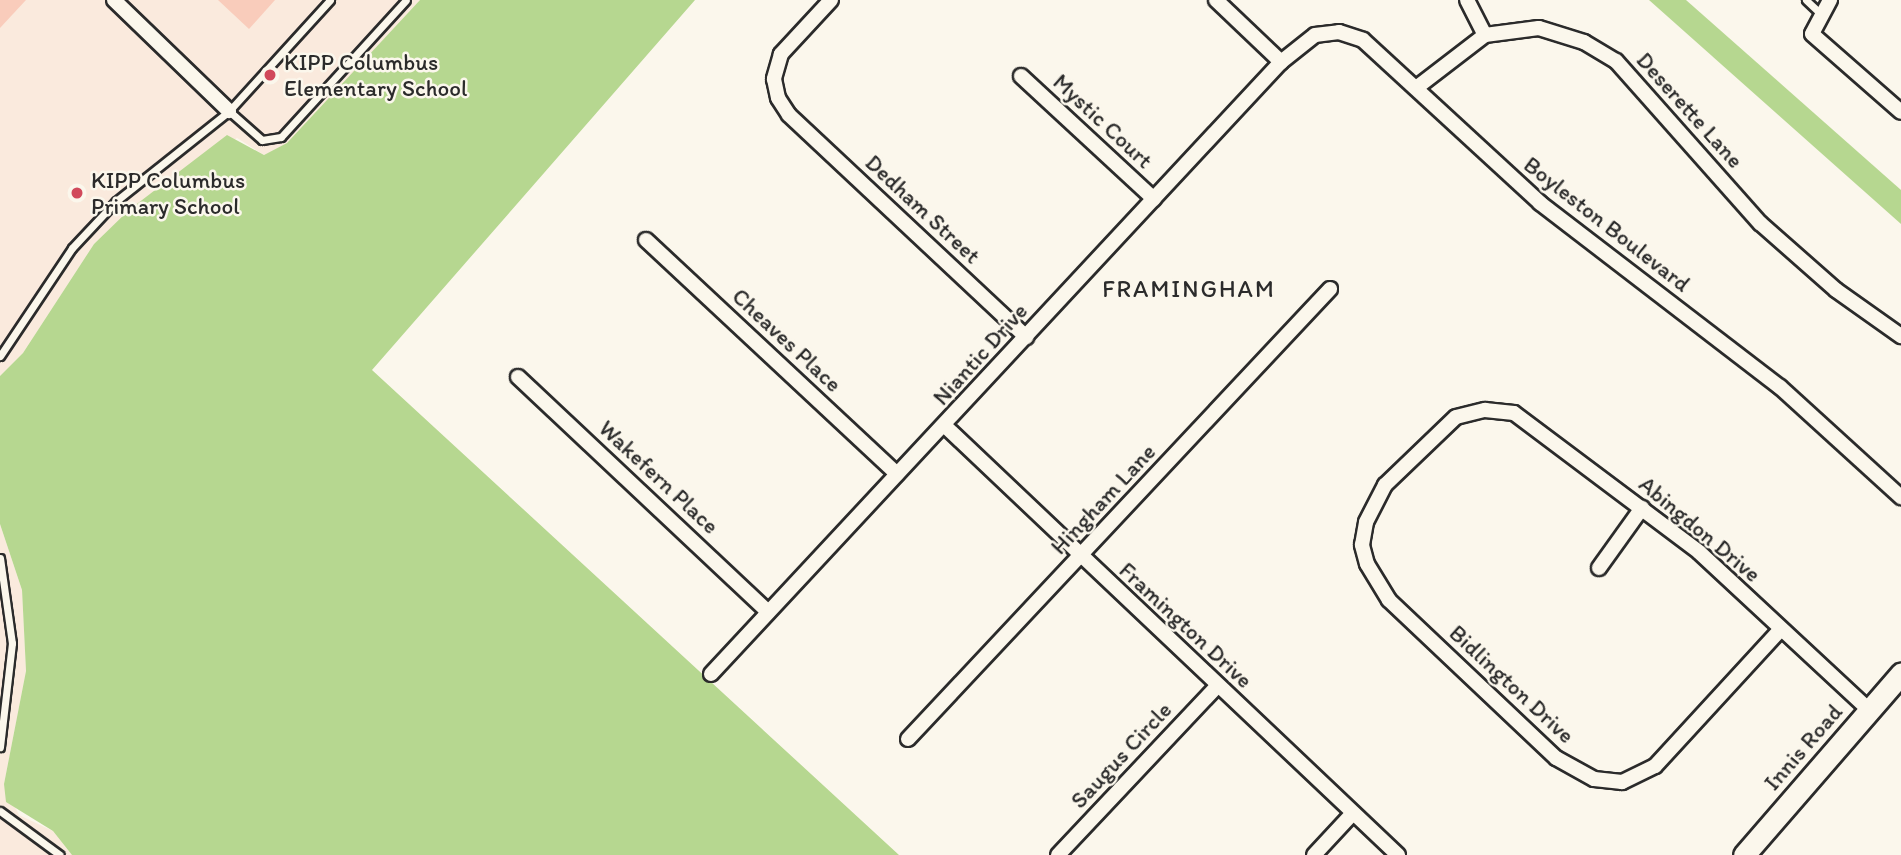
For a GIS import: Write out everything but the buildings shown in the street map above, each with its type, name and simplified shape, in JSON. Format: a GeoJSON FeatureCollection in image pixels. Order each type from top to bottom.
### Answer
{"type":"FeatureCollection","features":[{"type":"Feature","properties":{"kind":"main road","name":"Innis Road"},"geometry":{"type":"LineString","coordinates":[[1744,855],[1901,674]]}},
{"type":"Feature","properties":{"kind":"street"},"geometry":{"type":"LineString","coordinates":[[114,0],[229,111]]}},
{"type":"Feature","properties":{"kind":"street","name":"Dedham Street"},"geometry":{"type":"LineString","coordinates":[[831,0],[781,54],[774,79],[789,115],[1026,337]]}},
{"type":"Feature","properties":{"kind":"street"},"geometry":{"type":"LineString","coordinates":[[1216,0],[1281,62]]}},
{"type":"Feature","properties":{"kind":"street"},"geometry":{"type":"LineString","coordinates":[[1416,88],[1485,35],[1467,0]]}},
{"type":"Feature","properties":{"kind":"street"},"geometry":{"type":"LineString","coordinates":[[1830,0],[1812,34],[1901,112]]}},
{"type":"Feature","properties":{"kind":"street","name":"Deserette Lane"},"geometry":{"type":"LineString","coordinates":[[1485,35],[1539,28],[1584,42],[1616,61],[1760,223],[1836,290],[1901,336]]}},
{"type":"Feature","properties":{"kind":"street","name":"Boyleston Boulevard"},"geometry":{"type":"LineString","coordinates":[[1281,62],[1315,35],[1339,32],[1363,40],[1540,203],[1780,387],[1901,497]]}},
{"type":"Feature","properties":{"kind":"street","name":"Niantic Drive"},"geometry":{"type":"LineString","coordinates":[[711,674],[945,426],[1281,62]]}},
{"type":"Feature","properties":{"kind":"street","name":"Mystic Court"},"geometry":{"type":"LineString","coordinates":[[1021,76],[1154,199]]}},
{"type":"Feature","properties":{"kind":"street","name":"Cheaves Place"},"geometry":{"type":"LineString","coordinates":[[646,240],[897,474]]}},
{"type":"Feature","properties":{"kind":"street","name":"Hingham Lane"},"geometry":{"type":"LineString","coordinates":[[908,739],[1330,289]]}},
{"type":"Feature","properties":{"kind":"street","name":"Wakefern Place"},"geometry":{"type":"LineString","coordinates":[[518,377],[768,612]]}},
{"type":"Feature","properties":{"kind":"street","name":"Abingdon Drive"},"geometry":{"type":"LineString","coordinates":[[1362,544],[1366,522],[1385,485],[1456,417],[1485,410],[1514,413],[1699,552],[1869,710]]}},
{"type":"Feature","properties":{"kind":"street","name":"Framington Drive"},"geometry":{"type":"LineString","coordinates":[[945,426],[1398,855]]}},
{"type":"Feature","properties":{"kind":"street"},"geometry":{"type":"LineString","coordinates":[[1599,568],[1642,508]]}},
{"type":"Feature","properties":{"kind":"street","name":"Bidlington Drive"},"geometry":{"type":"LineString","coordinates":[[1362,544],[1389,600],[1556,758],[1594,779],[1622,782],[1655,766],[1781,629]]}},
{"type":"Feature","properties":{"kind":"street","name":"Saugus Circle"},"geometry":{"type":"LineString","coordinates":[[1059,855],[1217,686]]}},
{"type":"Feature","properties":{"kind":"street"},"geometry":{"type":"LineString","coordinates":[[1314,855],[1353,813]]}},
{"type":"Feature","properties":{"kind":"lane"},"geometry":{"type":"LineString","coordinates":[[0,356],[72,248],[116,201],[229,111],[330,0]]}},
{"type":"Feature","properties":{"kind":"lane"},"geometry":{"type":"LineString","coordinates":[[229,111],[261,140],[281,137],[406,0]]}},
{"type":"Feature","properties":{"kind":"lane"},"geometry":{"type":"LineString","coordinates":[[1806,0],[1821,14]]}},
{"type":"Feature","properties":{"kind":"lane"},"geometry":{"type":"LineString","coordinates":[[0,558],[12,643],[0,747]]}},
{"type":"Feature","properties":{"kind":"lane"},"geometry":{"type":"LineString","coordinates":[[0,811],[60,855]]}},
{"type":"Feature","properties":{"kind":"shaded area","name":"KIPP Columbus Primary School"},"geometry":{"type":"Polygon","coordinates":[[[0,0],[420,0],[287,144],[264,155],[237,138],[129,211],[94,244],[23,353],[0,376],[0,0]]]}},
{"type":"Feature","properties":{"kind":"shaded area"},"geometry":{"type":"Polygon","coordinates":[[[0,524],[22,590],[26,671],[4,784],[19,815],[53,831],[72,855],[0,855],[0,524]]]}},
{"type":"Feature","properties":{"kind":"green space"},"geometry":{"type":"Polygon","coordinates":[[[420,0],[695,0],[372,370],[899,855],[72,855],[53,831],[6,802],[4,784],[26,671],[22,590],[0,524],[0,376],[23,353],[94,244],[129,210],[227,135],[264,155],[287,143],[420,0]]]}},
{"type":"Feature","properties":{"kind":"green space"},"geometry":{"type":"Polygon","coordinates":[[[1649,0],[1686,0],[1901,190],[1901,224],[1649,0]]]}},
{"type":"Feature","properties":{"kind":"place","name":"KIPP Columbus Elementary School"},"geometry":{"type":"Point","coordinates":[270,75]}},
{"type":"Feature","properties":{"kind":"place","name":"KIPP Columbus Primary School"},"geometry":{"type":"Point","coordinates":[77,193]}},
{"type":"Feature","properties":{"kind":"district","name":"FRAMINGHAM"},"geometry":{"type":"Point","coordinates":[1189,289]}}]}
